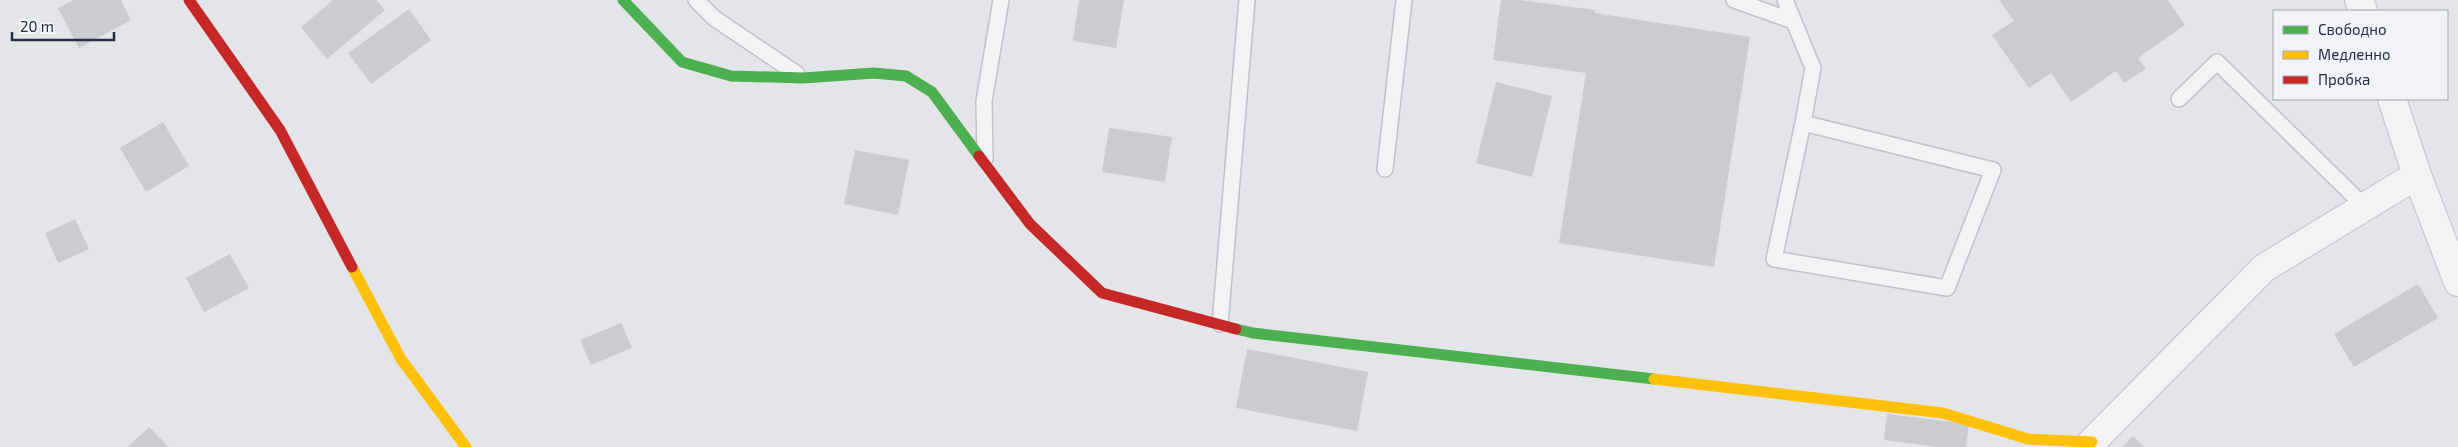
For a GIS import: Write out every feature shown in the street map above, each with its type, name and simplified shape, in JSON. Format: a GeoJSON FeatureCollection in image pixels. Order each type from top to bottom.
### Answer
{"type":"FeatureCollection","features":[{"type":"Feature","properties":{"kind":"street"},"geometry":{"type":"LineString","coordinates":[[189,0],[280,130],[402,359],[466,447]]}},
{"type":"Feature","properties":{"kind":"street"},"geometry":{"type":"LineString","coordinates":[[622,0],[682,62],[731,76],[803,78],[874,73],[906,76],[932,92],[985,166],[1030,224],[1102,293],[1253,333],[1943,413],[2028,438],[2090,445],[2264,268],[2417,175]]}},
{"type":"Feature","properties":{"kind":"street"},"geometry":{"type":"LineString","coordinates":[[2392,100],[2417,175],[2458,282]]}},
{"type":"Feature","properties":{"kind":"lane"},"geometry":{"type":"LineString","coordinates":[[696,0],[714,18],[803,78]]}},
{"type":"Feature","properties":{"kind":"lane"},"geometry":{"type":"LineString","coordinates":[[985,166],[984,101],[1001,0]]}},
{"type":"Feature","properties":{"kind":"lane"},"geometry":{"type":"LineString","coordinates":[[1220,324],[1247,0]]}},
{"type":"Feature","properties":{"kind":"lane"},"geometry":{"type":"LineString","coordinates":[[1385,169],[1404,0]]}},
{"type":"Feature","properties":{"kind":"lane"},"geometry":{"type":"LineString","coordinates":[[1734,0],[1793,21]]}},
{"type":"Feature","properties":{"kind":"lane"},"geometry":{"type":"LineString","coordinates":[[1785,0],[1812,68],[1804,123],[1774,259],[1947,288],[1993,170],[1804,123]]}},
{"type":"Feature","properties":{"kind":"lane"},"geometry":{"type":"LineString","coordinates":[[2179,99],[2217,62],[2365,207]]}},
{"type":"Feature","properties":{"kind":"building"},"geometry":{"type":"Polygon","coordinates":[[[73,0],[121,0],[131,20],[79,48],[58,8],[73,0]]]}},
{"type":"Feature","properties":{"kind":"building"},"geometry":{"type":"Polygon","coordinates":[[[333,0],[376,0],[385,10],[327,59],[301,27],[333,0]]]}},
{"type":"Feature","properties":{"kind":"building"},"geometry":{"type":"Polygon","coordinates":[[[1079,0],[1124,0],[1116,48],[1073,41],[1079,0]]]}},
{"type":"Feature","properties":{"kind":"building"},"geometry":{"type":"Polygon","coordinates":[[[1501,0],[1520,0],[1595,10],[1595,13],[1750,37],[1714,267],[1559,243],[1586,73],[1493,60],[1501,0]]]}},
{"type":"Feature","properties":{"kind":"building"},"geometry":{"type":"Polygon","coordinates":[[[1999,0],[2168,0],[2185,25],[2138,58],[2146,69],[2124,83],[2116,71],[2071,102],[2051,73],[2029,88],[1992,35],[2014,21],[1999,0]]]}},
{"type":"Feature","properties":{"kind":"building"},"geometry":{"type":"Polygon","coordinates":[[[409,9],[431,40],[371,84],[348,53],[409,9]]]}},
{"type":"Feature","properties":{"kind":"building"},"geometry":{"type":"Polygon","coordinates":[[[1496,82],[1552,96],[1532,177],[1476,163],[1496,82]]]}},
{"type":"Feature","properties":{"kind":"building"},"geometry":{"type":"Polygon","coordinates":[[[163,122],[189,166],[146,192],[120,148],[163,122]]]}},
{"type":"Feature","properties":{"kind":"building"},"geometry":{"type":"Polygon","coordinates":[[[1109,128],[1172,137],[1165,182],[1102,172],[1109,128]]]}},
{"type":"Feature","properties":{"kind":"building"},"geometry":{"type":"Polygon","coordinates":[[[855,150],[909,160],[898,215],[844,204],[855,150]]]}},
{"type":"Feature","properties":{"kind":"building"},"geometry":{"type":"Polygon","coordinates":[[[75,219],[89,249],[58,263],[45,233],[75,219]]]}},
{"type":"Feature","properties":{"kind":"building"},"geometry":{"type":"Polygon","coordinates":[[[230,254],[249,288],[204,312],[186,278],[230,254]]]}},
{"type":"Feature","properties":{"kind":"building"},"geometry":{"type":"Polygon","coordinates":[[[2418,284],[2438,318],[2354,367],[2334,334],[2418,284]]]}},
{"type":"Feature","properties":{"kind":"building"},"geometry":{"type":"Polygon","coordinates":[[[621,323],[632,348],[591,365],[580,340],[621,323]]]}},
{"type":"Feature","properties":{"kind":"building"},"geometry":{"type":"Polygon","coordinates":[[[1247,349],[1368,372],[1357,431],[1236,408],[1247,349]]]}},
{"type":"Feature","properties":{"kind":"building"},"geometry":{"type":"Polygon","coordinates":[[[1887,414],[1969,424],[1966,447],[1938,447],[1884,440],[1887,414]]]}},
{"type":"Feature","properties":{"kind":"building"},"geometry":{"type":"Polygon","coordinates":[[[149,427],[169,447],[128,447],[149,427]]]}},
{"type":"Feature","properties":{"kind":"building"},"geometry":{"type":"Polygon","coordinates":[[[2133,436],[2144,447],[2122,447],[2133,436]]]}},
{"type":"Feature","properties":{"kind":"traffic: fast"},"geometry":{"type":"LineString","coordinates":[[623,0],[682,62],[731,76],[803,78],[874,73],[906,76],[932,92],[979,156]]}},
{"type":"Feature","properties":{"kind":"traffic: fast"},"geometry":{"type":"LineString","coordinates":[[1236,329],[1253,333],[1654,379]]}},
{"type":"Feature","properties":{"kind":"traffic: slow"},"geometry":{"type":"LineString","coordinates":[[352,267],[401,359],[466,447]]}},
{"type":"Feature","properties":{"kind":"traffic: slow"},"geometry":{"type":"LineString","coordinates":[[1654,379],[1943,413],[2028,439],[2092,442]]}},
{"type":"Feature","properties":{"kind":"traffic: jam"},"geometry":{"type":"LineString","coordinates":[[189,0],[280,130],[352,267]]}},
{"type":"Feature","properties":{"kind":"traffic: jam"},"geometry":{"type":"LineString","coordinates":[[979,156],[1030,224],[1102,293],[1236,329]]}}]}
